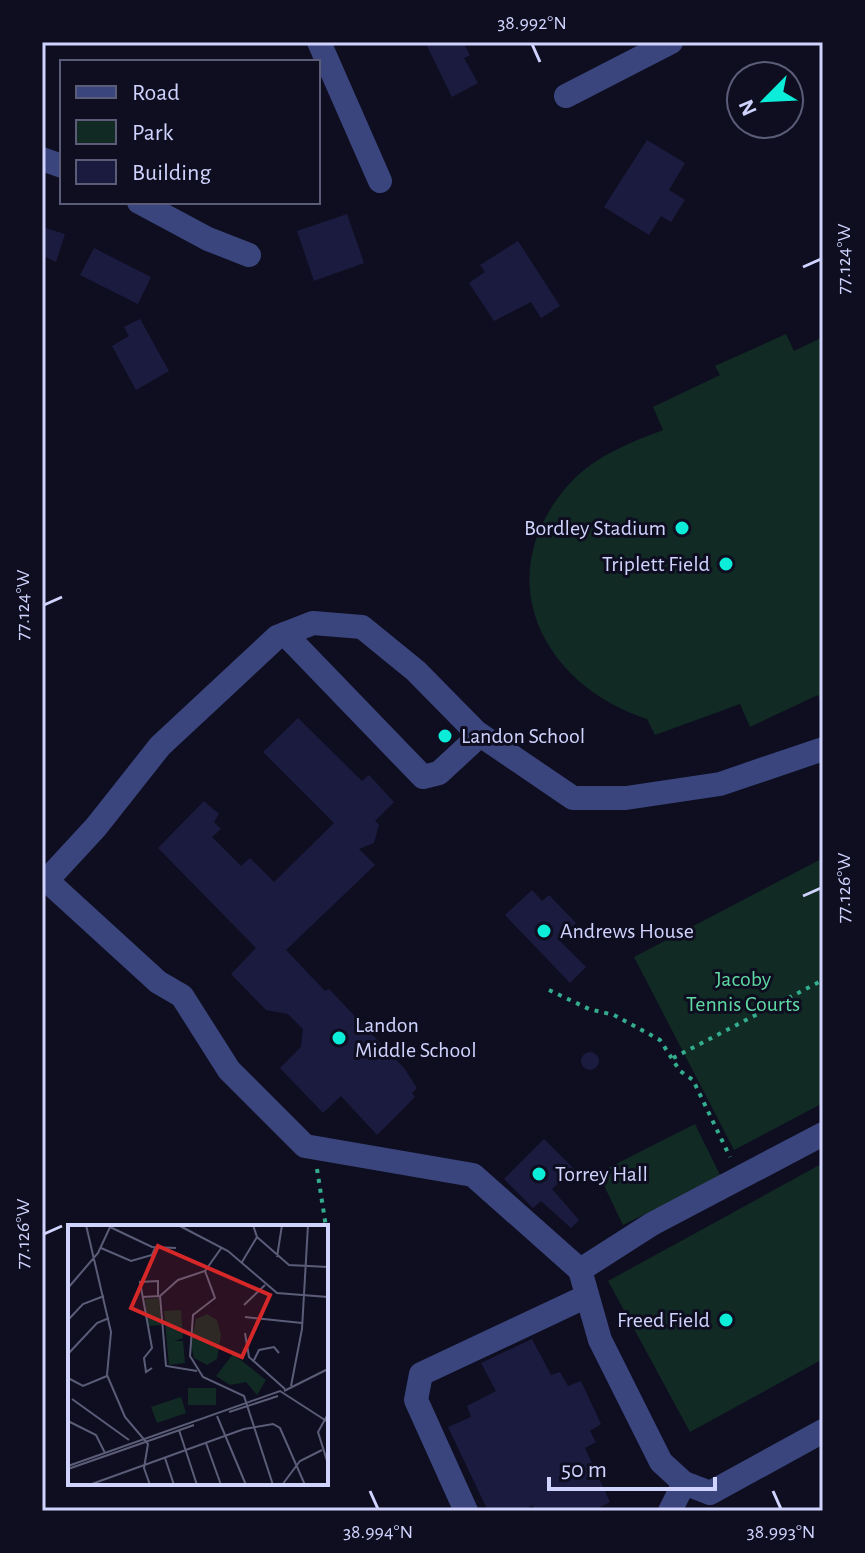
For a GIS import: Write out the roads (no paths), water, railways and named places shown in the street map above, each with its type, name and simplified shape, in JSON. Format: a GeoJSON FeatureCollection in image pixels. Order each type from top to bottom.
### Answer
{"type":"FeatureCollection","features":[{"type":"Feature","properties":{"kind":"street"},"geometry":{"type":"LineString","coordinates":[[319,42],[380,181]]}},
{"type":"Feature","properties":{"kind":"street"},"geometry":{"type":"LineString","coordinates":[[566,96],[671,42]]}},
{"type":"Feature","properties":{"kind":"street"},"geometry":{"type":"LineString","coordinates":[[143,204],[208,239],[249,255]]}},
{"type":"Feature","properties":{"kind":"street"},"geometry":{"type":"LineString","coordinates":[[823,749],[720,784],[626,798],[573,798],[480,735],[416,671],[362,627],[313,623],[277,637],[160,746],[96,827],[45,877],[158,982],[182,996],[229,1070],[305,1146],[473,1175],[580,1270],[585,1297],[600,1340],[661,1462],[684,1483],[710,1493],[823,1431]]}},
{"type":"Feature","properties":{"kind":"street"},"geometry":{"type":"LineString","coordinates":[[285,634],[423,777],[439,773],[480,735]]}},
{"type":"Feature","properties":{"kind":"street"},"geometry":{"type":"LineString","coordinates":[[580,1270],[652,1224],[823,1134]]}},
{"type":"Feature","properties":{"kind":"street"},"geometry":{"type":"LineString","coordinates":[[466,1511],[416,1400],[421,1374],[585,1297]]}},
{"type":"Feature","properties":{"kind":"street"},"geometry":{"type":"LineString","coordinates":[[670,1511],[684,1483]]}},
{"type":"Feature","properties":{"kind":"place","name":"Bordley Stadium"},"geometry":{"type":"Point","coordinates":[682,528]}},
{"type":"Feature","properties":{"kind":"place","name":"Triplett Field"},"geometry":{"type":"Point","coordinates":[726,564]}},
{"type":"Feature","properties":{"kind":"place","name":"Landon School"},"geometry":{"type":"Point","coordinates":[445,736]}},
{"type":"Feature","properties":{"kind":"place","name":"Andrews House"},"geometry":{"type":"Point","coordinates":[544,931]}},
{"type":"Feature","properties":{"kind":"place","name":"Landon Middle School"},"geometry":{"type":"Point","coordinates":[339,1038]}},
{"type":"Feature","properties":{"kind":"place","name":"Torrey Hall"},"geometry":{"type":"Point","coordinates":[539,1174]}},
{"type":"Feature","properties":{"kind":"place","name":"Freed Field"},"geometry":{"type":"Point","coordinates":[726,1320]}},
{"type":"Feature","properties":{"kind":"park label","name":"Jacoby Tennis Courts"},"geometry":{"type":"Point","coordinates":[743,992]}}]}
